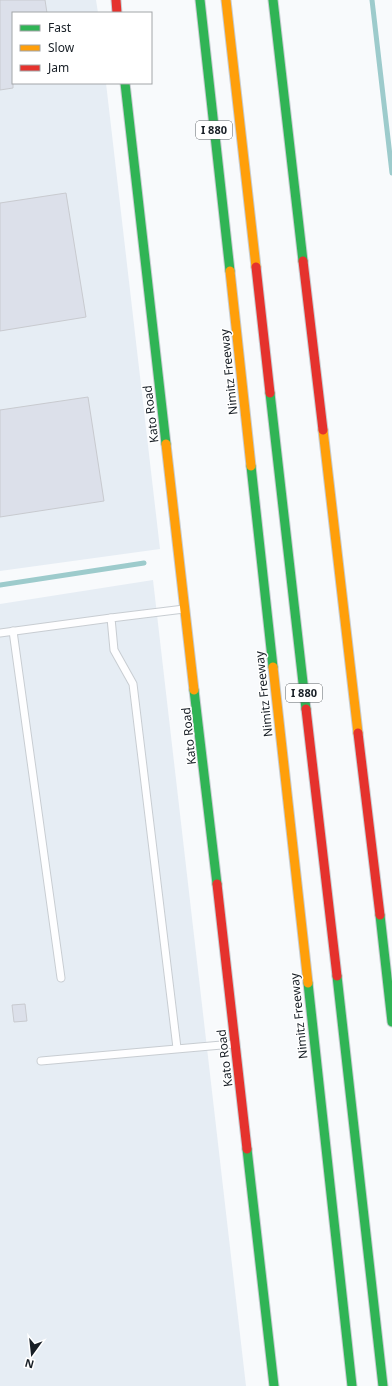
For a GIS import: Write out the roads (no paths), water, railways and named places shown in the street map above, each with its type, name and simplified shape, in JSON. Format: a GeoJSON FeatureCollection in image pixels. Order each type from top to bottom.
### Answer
{"type":"FeatureCollection","features":[{"type":"Feature","properties":{"kind":"main road"},"geometry":{"type":"LineString","coordinates":[[116,0],[117,12]]}},
{"type":"Feature","properties":{"kind":"main road","name":"Nimitz Freeway"},"geometry":{"type":"LineString","coordinates":[[200,0],[352,1386]]}},
{"type":"Feature","properties":{"kind":"main road","name":"I 880"},"geometry":{"type":"LineString","coordinates":[[226,0],[383,1386]]}},
{"type":"Feature","properties":{"kind":"main road"},"geometry":{"type":"LineString","coordinates":[[273,0],[392,1022]]}},
{"type":"Feature","properties":{"kind":"main road","name":"Kato Road"},"geometry":{"type":"LineString","coordinates":[[125,84],[236,1043],[274,1386]]}},
{"type":"Feature","properties":{"kind":"lane"},"geometry":{"type":"LineString","coordinates":[[0,633],[185,608]]}},
{"type":"Feature","properties":{"kind":"lane"},"geometry":{"type":"LineString","coordinates":[[111,618],[114,650],[133,684],[177,1048]]}},
{"type":"Feature","properties":{"kind":"lane"},"geometry":{"type":"LineString","coordinates":[[13,632],[61,978]]}},
{"type":"Feature","properties":{"kind":"lane"},"geometry":{"type":"LineString","coordinates":[[41,1061],[236,1043]]}},
{"type":"Feature","properties":{"kind":"waterway"},"geometry":{"type":"LineString","coordinates":[[372,0],[392,173]]}},
{"type":"Feature","properties":{"kind":"waterway"},"geometry":{"type":"LineString","coordinates":[[0,585],[144,563]]}}]}
